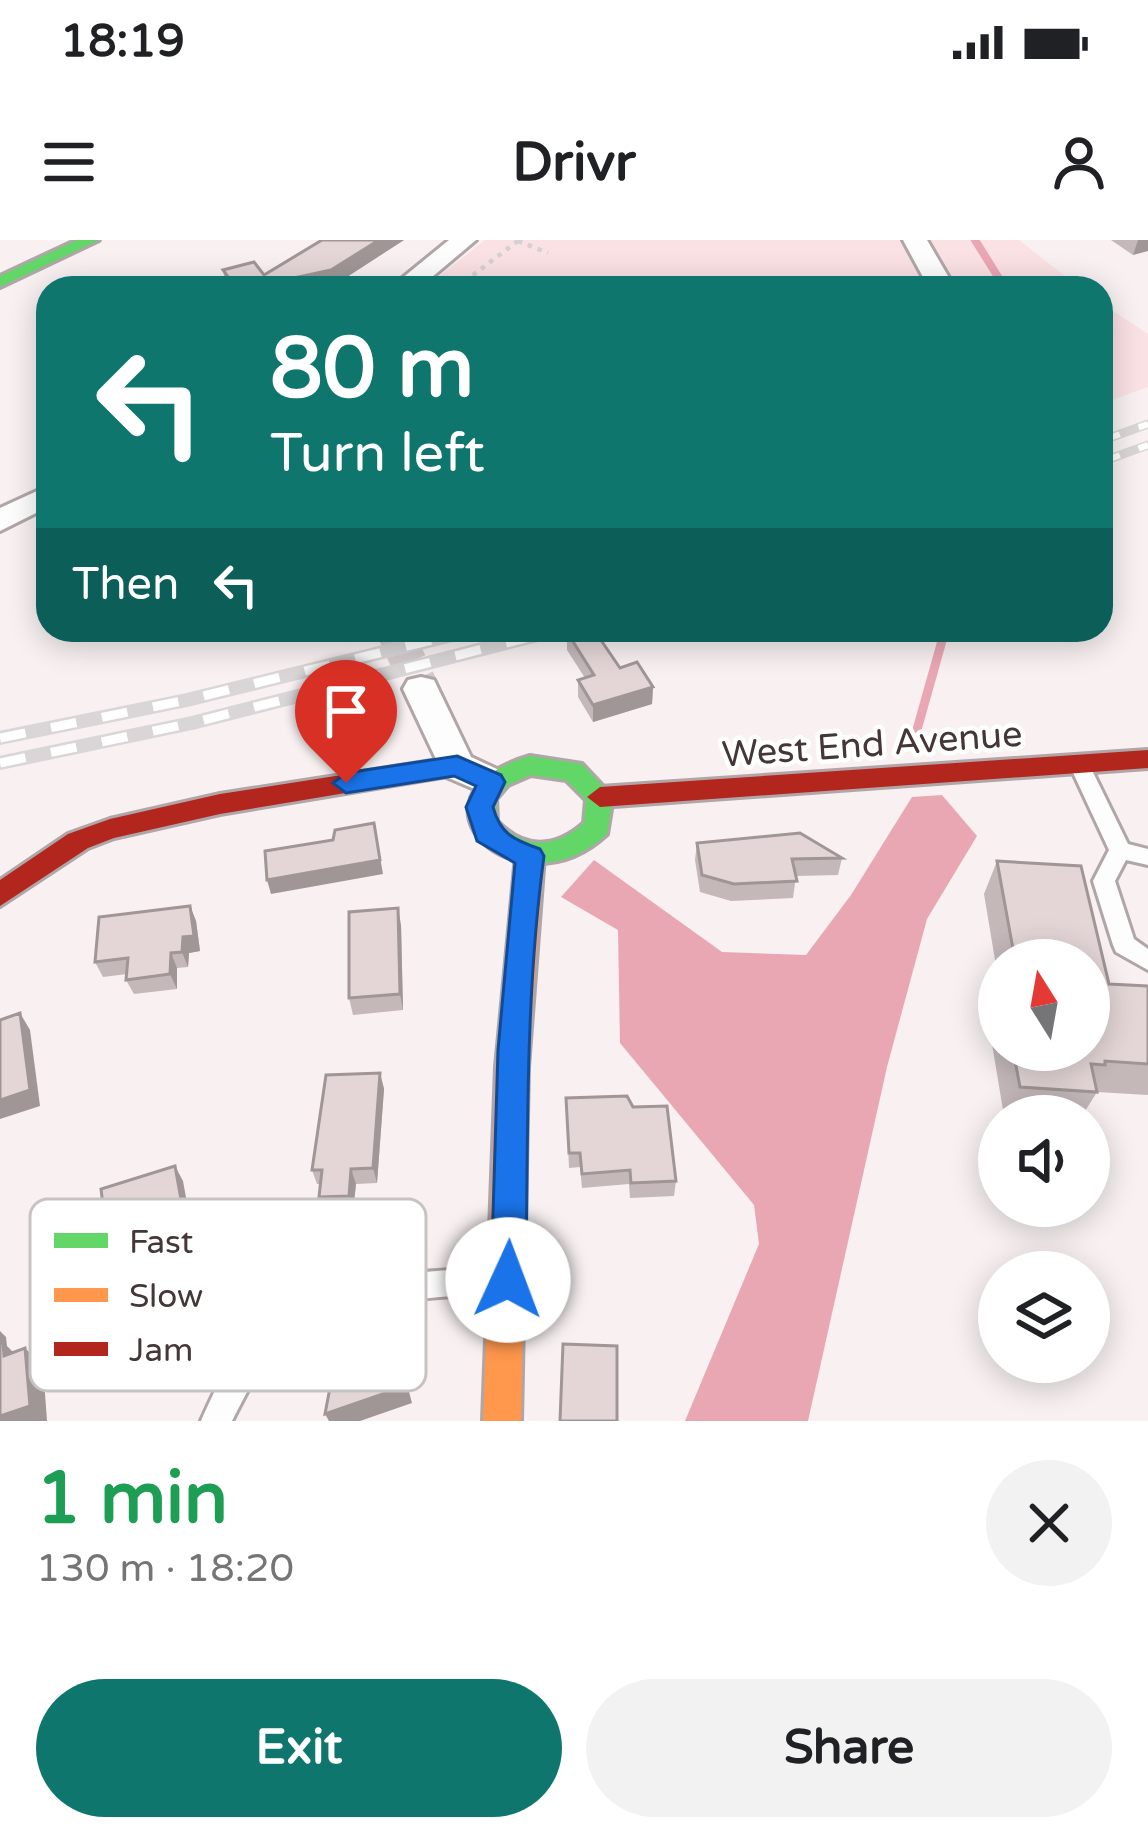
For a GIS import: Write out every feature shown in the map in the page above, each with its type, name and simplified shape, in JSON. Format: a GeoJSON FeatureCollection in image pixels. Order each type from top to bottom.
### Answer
{"type":"FeatureCollection","features":[{"type":"Feature","properties":{"kind":"street"},"geometry":{"type":"LineString","coordinates":[[0,282],[91,240]]}},
{"type":"Feature","properties":{"kind":"street"},"geometry":{"type":"LineString","coordinates":[[418,276],[464,240]]}},
{"type":"Feature","properties":{"kind":"street"},"geometry":{"type":"LineString","coordinates":[[915,240],[934,276]]}},
{"type":"Feature","properties":{"kind":"street"},"geometry":{"type":"LineString","coordinates":[[0,520],[36,501]]}},
{"type":"Feature","properties":{"kind":"street"},"geometry":{"type":"LineString","coordinates":[[422,689],[457,766]]}},
{"type":"Feature","properties":{"kind":"street","name":"West End Avenue"},"geometry":{"type":"LineString","coordinates":[[600,797],[1148,759]]}},
{"type":"Feature","properties":{"kind":"street"},"geometry":{"type":"LineString","coordinates":[[545,764],[585,778],[600,797],[597,827],[586,840],[551,856],[512,852],[486,833],[479,807],[492,782],[516,768],[545,764]]}},
{"type":"Feature","properties":{"kind":"street"},"geometry":{"type":"LineString","coordinates":[[0,895],[79,842],[127,825],[220,804],[457,766],[492,782]]}},
{"type":"Feature","properties":{"kind":"street"},"geometry":{"type":"LineString","coordinates":[[502,1421],[520,923],[530,856]]}},
{"type":"Feature","properties":{"kind":"lane"},"geometry":{"type":"LineString","coordinates":[[1079,764],[1120,850]]}},
{"type":"Feature","properties":{"kind":"lane"},"geometry":{"type":"LineString","coordinates":[[1120,850],[1148,857]]}},
{"type":"Feature","properties":{"kind":"lane"},"geometry":{"type":"LineString","coordinates":[[1120,850],[1104,881],[1124,945],[1148,962]]}},
{"type":"Feature","properties":{"kind":"lane"},"geometry":{"type":"LineString","coordinates":[[426,1286],[508,1280]]}},
{"type":"Feature","properties":{"kind":"lane"},"geometry":{"type":"LineString","coordinates":[[216,1421],[232,1391]]}},
{"type":"Feature","properties":{"kind":"path"},"geometry":{"type":"LineString","coordinates":[[472,276],[518,240],[548,253]]}},
{"type":"Feature","properties":{"kind":"shaded area"},"geometry":{"type":"Polygon","coordinates":[[[485,240],[1019,240],[1065,276],[439,276],[485,240]]]}},
{"type":"Feature","properties":{"kind":"shaded area"},"geometry":{"type":"Polygon","coordinates":[[[1113,311],[1148,334],[1148,387],[1113,400],[1113,311]]]}},
{"type":"Feature","properties":{"kind":"shaded area"},"geometry":{"type":"Polygon","coordinates":[[[942,795],[977,836],[927,919],[887,1067],[808,1421],[685,1421],[759,1244],[754,1205],[620,1043],[618,930],[561,897],[594,860],[722,952],[806,955],[851,895],[912,797],[942,795]]]}},
{"type":"Feature","properties":{"kind":"building"},"geometry":{"type":"Polygon","coordinates":[[[322,240],[379,240],[331,270],[303,276],[227,276],[223,270],[254,262],[264,275],[322,240]]]}},
{"type":"Feature","properties":{"kind":"building"},"geometry":{"type":"Polygon","coordinates":[[[573,642],[602,642],[620,668],[637,662],[653,687],[593,705],[578,680],[594,675],[573,642]]]}},
{"type":"Feature","properties":{"kind":"building"},"geometry":{"type":"Polygon","coordinates":[[[374,823],[380,860],[267,880],[265,851],[333,840],[335,830],[374,823]]]}},
{"type":"Feature","properties":{"kind":"building"},"geometry":{"type":"Polygon","coordinates":[[[800,833],[842,858],[792,859],[797,881],[734,884],[702,875],[697,843],[800,833]]]}},
{"type":"Feature","properties":{"kind":"building"},"geometry":{"type":"Polygon","coordinates":[[[997,861],[1081,866],[1098,939],[1011,939],[997,861]]]}},
{"type":"Feature","properties":{"kind":"building"},"geometry":{"type":"Polygon","coordinates":[[[190,906],[194,936],[183,937],[182,952],[171,953],[170,974],[126,980],[128,958],[95,962],[99,917],[190,906]]]}},
{"type":"Feature","properties":{"kind":"building"},"geometry":{"type":"Polygon","coordinates":[[[398,908],[400,994],[349,998],[349,912],[398,908]]]}},
{"type":"Feature","properties":{"kind":"building"},"geometry":{"type":"Polygon","coordinates":[[[1110,984],[1148,986],[1148,1064],[1110,1061],[1110,984]]]}},
{"type":"Feature","properties":{"kind":"building"},"geometry":{"type":"Polygon","coordinates":[[[20,1013],[30,1090],[0,1100],[0,1020],[20,1013]]]}},
{"type":"Feature","properties":{"kind":"building"},"geometry":{"type":"Polygon","coordinates":[[[1017,1071],[1092,1071],[1097,1092],[1020,1087],[1017,1071]]]}},
{"type":"Feature","properties":{"kind":"building"},"geometry":{"type":"Polygon","coordinates":[[[380,1073],[373,1168],[351,1169],[349,1196],[319,1197],[322,1170],[312,1170],[326,1075],[380,1073]]]}},
{"type":"Feature","properties":{"kind":"building"},"geometry":{"type":"Polygon","coordinates":[[[627,1096],[633,1107],[667,1106],[676,1181],[631,1183],[630,1170],[582,1174],[580,1153],[569,1153],[566,1098],[627,1096]]]}},
{"type":"Feature","properties":{"kind":"building"},"geometry":{"type":"Polygon","coordinates":[[[175,1166],[181,1199],[102,1199],[101,1189],[175,1166]]]}},
{"type":"Feature","properties":{"kind":"building"},"geometry":{"type":"Polygon","coordinates":[[[0,1343],[4,1356],[25,1348],[30,1406],[0,1416],[0,1343]]]}},
{"type":"Feature","properties":{"kind":"building"},"geometry":{"type":"Polygon","coordinates":[[[563,1344],[617,1346],[617,1421],[560,1421],[563,1344]]]}},
{"type":"Feature","properties":{"kind":"building"},"geometry":{"type":"Polygon","coordinates":[[[329,1391],[392,1391],[325,1414],[329,1391]]]}},
{"type":"Feature","properties":{"kind":"waterway"},"geometry":{"type":"LineString","coordinates":[[975,240],[998,276]]}},
{"type":"Feature","properties":{"kind":"waterway"},"geometry":{"type":"LineString","coordinates":[[913,744],[942,642]]}},
{"type":"Feature","properties":{"kind":"tunnel"},"geometry":{"type":"LineString","coordinates":[[399,642],[421,689]]}},
{"type":"Feature","properties":{"kind":"railway"},"geometry":{"type":"LineString","coordinates":[[1113,437],[1148,424]]}},
{"type":"Feature","properties":{"kind":"railway"},"geometry":{"type":"LineString","coordinates":[[1113,458],[1148,445]]}},
{"type":"Feature","properties":{"kind":"railway"},"geometry":{"type":"LineString","coordinates":[[0,738],[187,700],[424,642]]}},
{"type":"Feature","properties":{"kind":"railway"},"geometry":{"type":"LineString","coordinates":[[0,763],[192,723],[510,642]]}},
{"type":"Feature","properties":{"kind":"traffic: fast"},"geometry":{"type":"LineString","coordinates":[[0,282],[91,240]]}},
{"type":"Feature","properties":{"kind":"traffic: fast"},"geometry":{"type":"LineString","coordinates":[[530,765],[573,771],[600,797],[597,827],[571,848],[530,853],[512,848],[485,826],[480,812],[483,797],[499,778],[530,765]]}},
{"type":"Feature","properties":{"kind":"traffic: slow"},"geometry":{"type":"LineString","coordinates":[[502,1421],[512,1067],[530,856]]}},
{"type":"Feature","properties":{"kind":"traffic: jam"},"geometry":{"type":"LineString","coordinates":[[600,797],[1148,759]]}},
{"type":"Feature","properties":{"kind":"traffic: jam"},"geometry":{"type":"LineString","coordinates":[[0,895],[78,841],[110,829],[220,804],[457,766]]}},
{"type":"Feature","properties":{"kind":"route"},"geometry":{"type":"LineString","coordinates":[[346,783],[457,766],[492,782],[479,807],[486,833],[512,852],[530,856],[520,923],[508,1280]]}}]}
